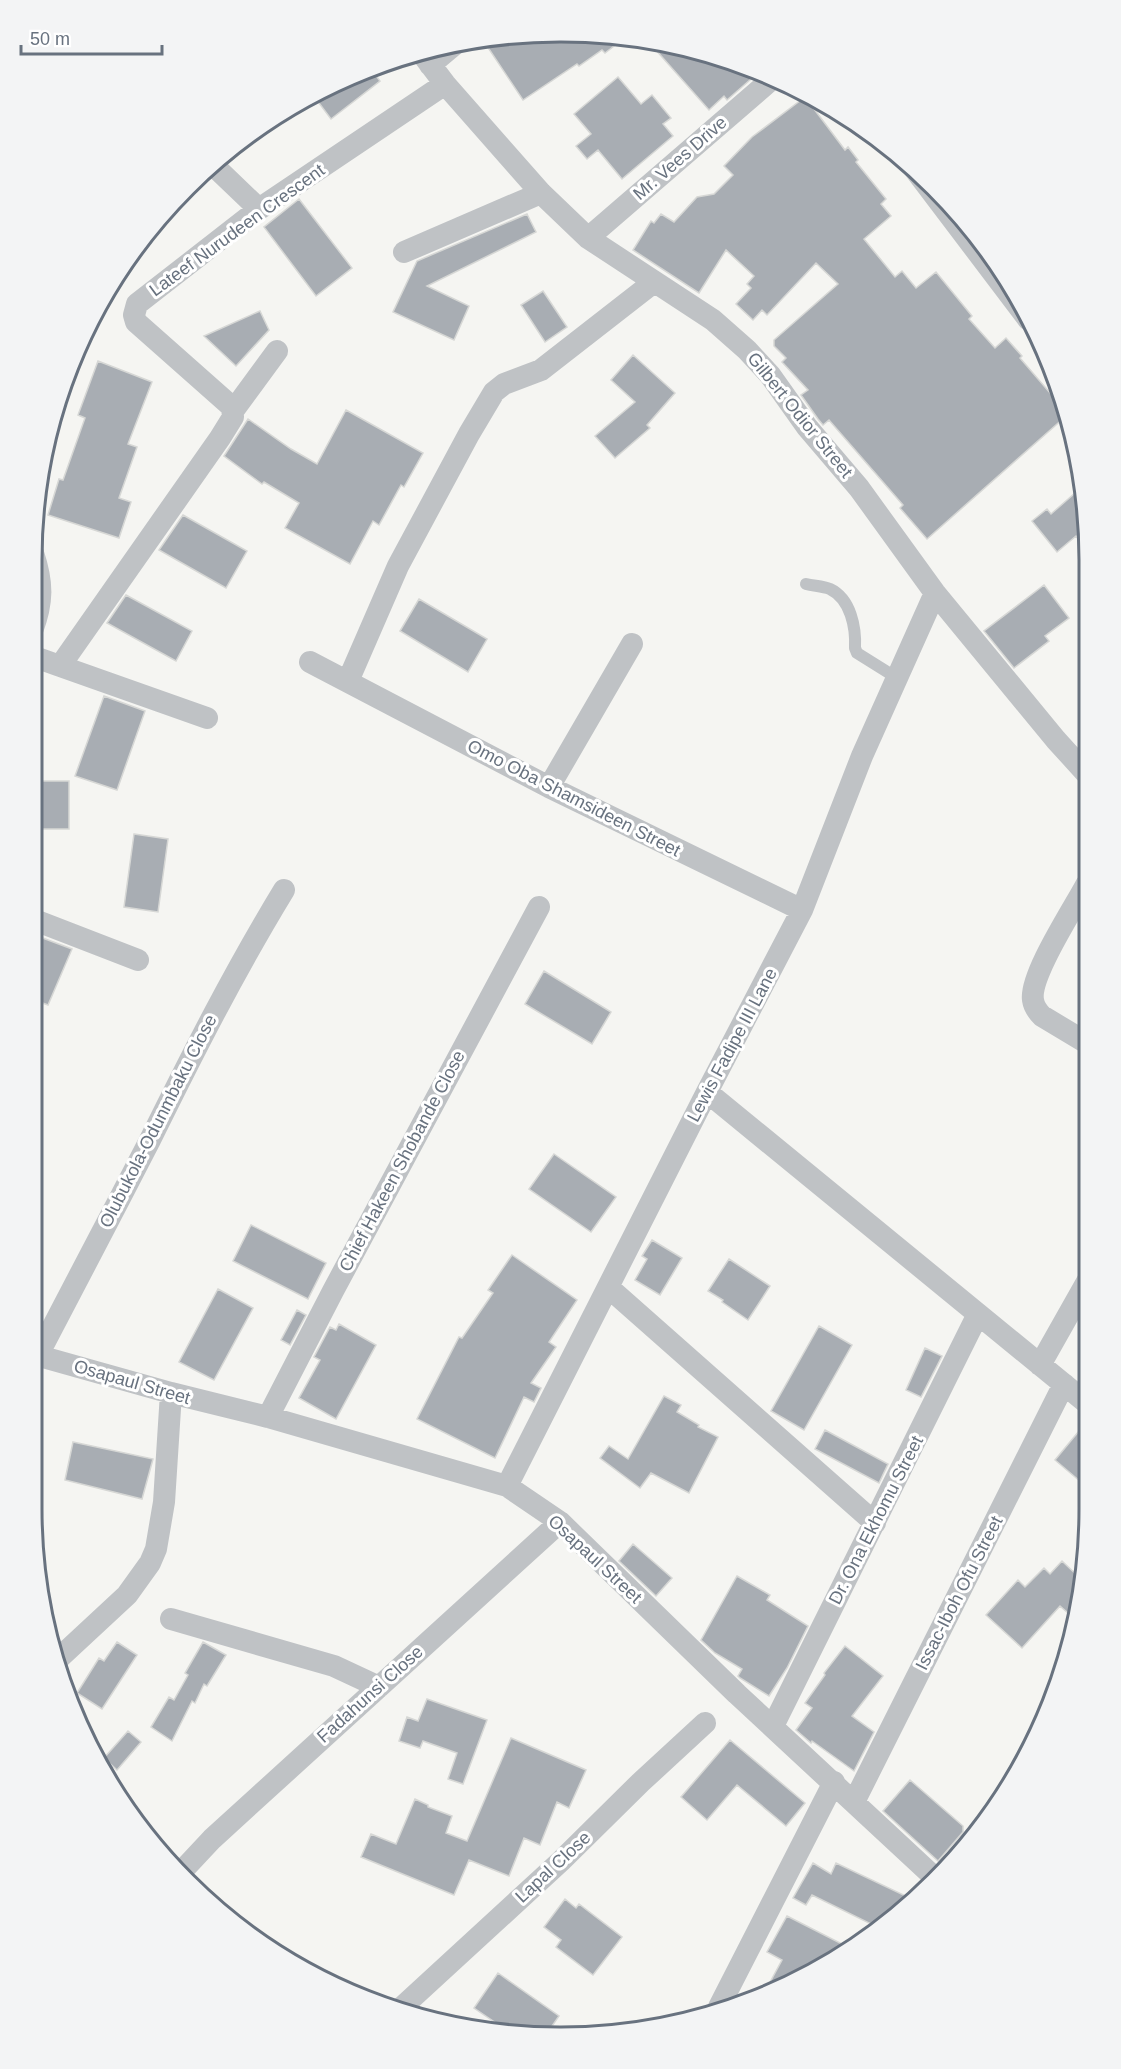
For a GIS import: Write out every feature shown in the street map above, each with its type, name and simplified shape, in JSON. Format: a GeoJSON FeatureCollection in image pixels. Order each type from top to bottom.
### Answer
{"type":"FeatureCollection","features":[{"type":"Feature","properties":{"kind":"street","name":"Gilbert Odior Street"},"geometry":{"type":"LineString","coordinates":[[426,60],[541,193],[588,238],[713,320],[747,350],[770,375],[807,427],[859,488],[935,593],[1079,765]]}},
{"type":"Feature","properties":{"kind":"street","name":"Lateef Nurudeen Crescent"},"geometry":{"type":"LineString","coordinates":[[233,411],[232,407],[136,322],[134,312],[137,304],[259,209],[445,84]]}},
{"type":"Feature","properties":{"kind":"street","name":"Mr. Vees Drive"},"geometry":{"type":"LineString","coordinates":[[588,238],[766,84]]}},
{"type":"Feature","properties":{"kind":"street"},"geometry":{"type":"LineString","coordinates":[[219,171],[259,209]]}},
{"type":"Feature","properties":{"kind":"street"},"geometry":{"type":"LineString","coordinates":[[404,252],[541,193]]}},
{"type":"Feature","properties":{"kind":"street"},"geometry":{"type":"LineString","coordinates":[[348,681],[398,566],[494,392],[504,384],[541,370],[654,282]]}},
{"type":"Feature","properties":{"kind":"street"},"geometry":{"type":"LineString","coordinates":[[60,666],[229,425],[233,411],[277,351]]}},
{"type":"Feature","properties":{"kind":"street","name":"Lewis Fadipe III Lane"},"geometry":{"type":"LineString","coordinates":[[507,1486],[802,910],[862,756],[935,593]]}},
{"type":"Feature","properties":{"kind":"street"},"geometry":{"type":"LineString","coordinates":[[549,787],[632,644]]}},
{"type":"Feature","properties":{"kind":"street"},"geometry":{"type":"LineString","coordinates":[[42,660],[207,718]]}},
{"type":"Feature","properties":{"kind":"street","name":"Omo Oba Shamsideen Street"},"geometry":{"type":"LineString","coordinates":[[310,662],[549,787],[802,910]]}},
{"type":"Feature","properties":{"kind":"street","name":"Olubukola-Odunmbaku Close"},"geometry":{"type":"LineString","coordinates":[[42,1341],[149,1142],[234,973],[284,890]]}},
{"type":"Feature","properties":{"kind":"street"},"geometry":{"type":"LineString","coordinates":[[1079,898],[1042,967],[1032,996],[1036,1011],[1079,1037]]}},
{"type":"Feature","properties":{"kind":"street","name":"Chief Hakeen Shobande Close"},"geometry":{"type":"LineString","coordinates":[[268,1417],[539,907]]}},
{"type":"Feature","properties":{"kind":"street"},"geometry":{"type":"LineString","coordinates":[[42,923],[138,960]]}},
{"type":"Feature","properties":{"kind":"street"},"geometry":{"type":"LineString","coordinates":[[707,1092],[1079,1396]]}},
{"type":"Feature","properties":{"kind":"street"},"geometry":{"type":"LineString","coordinates":[[608,1287],[875,1523]]}},
{"type":"Feature","properties":{"kind":"street"},"geometry":{"type":"LineString","coordinates":[[1040,1365],[1079,1296]]}},
{"type":"Feature","properties":{"kind":"street","name":"Dr. Ona Ekhomu Street"},"geometry":{"type":"LineString","coordinates":[[773,1726],[978,1314]]}},
{"type":"Feature","properties":{"kind":"street","name":"Osapaul Street"},"geometry":{"type":"LineString","coordinates":[[42,1356],[171,1393],[268,1417],[507,1486],[560,1522],[729,1686],[929,1873]]}},
{"type":"Feature","properties":{"kind":"street","name":"Issac-Iboh Ofu Street"},"geometry":{"type":"LineString","coordinates":[[854,1802],[1064,1384]]}},
{"type":"Feature","properties":{"kind":"street"},"geometry":{"type":"LineString","coordinates":[[63,1654],[127,1595],[150,1563],[156,1549],[164,1502],[171,1393]]}},
{"type":"Feature","properties":{"kind":"street","name":"Fadahunsi Close"},"geometry":{"type":"LineString","coordinates":[[186,1867],[212,1839],[560,1522]]}},
{"type":"Feature","properties":{"kind":"street"},"geometry":{"type":"LineString","coordinates":[[171,1619],[334,1666],[379,1687]]}},
{"type":"Feature","properties":{"kind":"street","name":"Lapal Close"},"geometry":{"type":"LineString","coordinates":[[407,2003],[561,1861],[705,1723]]}},
{"type":"Feature","properties":{"kind":"street"},"geometry":{"type":"LineString","coordinates":[[722,2000],[834,1782]]}},
{"type":"Feature","properties":{"kind":"lane"},"geometry":{"type":"LineString","coordinates":[[806,584],[830,589],[837,595],[852,616],[857,653],[897,678]]}},
{"type":"Feature","properties":{"kind":"building"},"geometry":{"type":"Polygon","coordinates":[[[560,42],[615,45],[605,53],[602,50],[579,66],[577,64],[523,100],[488,47],[560,42]]]}},
{"type":"Feature","properties":{"kind":"building"},"geometry":{"type":"Polygon","coordinates":[[[657,51],[695,60],[752,78],[727,100],[724,96],[709,110],[657,51]]]}},
{"type":"Feature","properties":{"kind":"building"},"geometry":{"type":"Polygon","coordinates":[[[376,76],[380,81],[331,119],[318,102],[376,76]]]}},
{"type":"Feature","properties":{"kind":"building"},"geometry":{"type":"Polygon","coordinates":[[[618,77],[641,104],[652,95],[671,118],[663,124],[673,136],[622,179],[598,150],[587,159],[576,146],[591,134],[574,114],[618,77]]]}},
{"type":"Feature","properties":{"kind":"building"},"geometry":{"type":"Polygon","coordinates":[[[800,101],[813,107],[845,150],[848,147],[858,160],[856,162],[886,199],[881,204],[891,216],[864,239],[895,277],[902,271],[916,288],[936,272],[972,316],[969,319],[995,348],[1006,338],[1051,394],[1060,422],[927,539],[900,508],[903,505],[829,420],[823,425],[818,419],[801,395],[808,390],[782,362],[786,358],[774,346],[774,340],[838,284],[816,263],[767,315],[762,310],[753,320],[736,304],[751,288],[747,284],[754,276],[726,250],[699,293],[633,250],[651,221],[654,223],[661,214],[674,222],[697,197],[714,194],[733,175],[724,166],[752,137],[800,101]]]}},
{"type":"Feature","properties":{"kind":"building"},"geometry":{"type":"Polygon","coordinates":[[[299,199],[352,268],[316,296],[264,227],[299,199]]]}},
{"type":"Feature","properties":{"kind":"building"},"geometry":{"type":"Polygon","coordinates":[[[527,214],[536,232],[427,286],[469,306],[454,340],[393,312],[417,261],[527,214]]]}},
{"type":"Feature","properties":{"kind":"building"},"geometry":{"type":"Polygon","coordinates":[[[543,291],[567,327],[545,342],[521,305],[543,291]]]}},
{"type":"Feature","properties":{"kind":"building"},"geometry":{"type":"Polygon","coordinates":[[[260,311],[269,330],[236,366],[204,336],[260,311]]]}},
{"type":"Feature","properties":{"kind":"building"},"geometry":{"type":"Polygon","coordinates":[[[633,355],[675,393],[647,425],[650,428],[615,458],[595,436],[635,402],[611,380],[633,355]]]}},
{"type":"Feature","properties":{"kind":"building"},"geometry":{"type":"Polygon","coordinates":[[[98,361],[152,382],[128,444],[137,447],[119,498],[131,502],[119,538],[48,515],[59,479],[63,480],[85,418],[78,415],[98,361]]]}},
{"type":"Feature","properties":{"kind":"building"},"geometry":{"type":"Polygon","coordinates":[[[346,410],[423,453],[404,487],[401,485],[379,525],[373,521],[350,564],[285,528],[299,503],[264,482],[262,484],[224,456],[248,419],[317,464],[346,410]]]}},
{"type":"Feature","properties":{"kind":"building"},"geometry":{"type":"Polygon","coordinates":[[[1075,493],[1078,539],[1076,536],[1057,552],[1032,521],[1047,509],[1051,514],[1075,493]]]}},
{"type":"Feature","properties":{"kind":"building"},"geometry":{"type":"Polygon","coordinates":[[[183,515],[247,551],[226,588],[159,550],[183,515]]]}},
{"type":"Feature","properties":{"kind":"building"},"geometry":{"type":"Polygon","coordinates":[[[1044,585],[1069,618],[1045,636],[1049,641],[1014,668],[984,631],[1044,585]]]}},
{"type":"Feature","properties":{"kind":"building"},"geometry":{"type":"Polygon","coordinates":[[[126,595],[192,631],[176,661],[107,623],[126,595]]]}},
{"type":"Feature","properties":{"kind":"building"},"geometry":{"type":"Polygon","coordinates":[[[419,599],[487,639],[468,672],[400,631],[419,599]]]}},
{"type":"Feature","properties":{"kind":"building"},"geometry":{"type":"Polygon","coordinates":[[[104,696],[145,711],[117,790],[75,776],[104,696]]]}},
{"type":"Feature","properties":{"kind":"building"},"geometry":{"type":"Polygon","coordinates":[[[42,781],[69,781],[69,829],[42,829],[42,781]]]}},
{"type":"Feature","properties":{"kind":"building"},"geometry":{"type":"Polygon","coordinates":[[[134,834],[168,839],[158,912],[124,907],[134,834]]]}},
{"type":"Feature","properties":{"kind":"building"},"geometry":{"type":"Polygon","coordinates":[[[42,938],[72,949],[48,1005],[42,1003],[42,938]]]}},
{"type":"Feature","properties":{"kind":"building"},"geometry":{"type":"Polygon","coordinates":[[[544,971],[611,1012],[592,1044],[525,1004],[544,971]]]}},
{"type":"Feature","properties":{"kind":"building"},"geometry":{"type":"Polygon","coordinates":[[[554,1154],[616,1197],[591,1232],[529,1189],[554,1154]]]}},
{"type":"Feature","properties":{"kind":"building"},"geometry":{"type":"Polygon","coordinates":[[[251,1225],[326,1263],[308,1299],[233,1261],[251,1225]]]}},
{"type":"Feature","properties":{"kind":"building"},"geometry":{"type":"Polygon","coordinates":[[[652,1240],[682,1258],[660,1295],[635,1280],[647,1259],[642,1256],[652,1240]]]}},
{"type":"Feature","properties":{"kind":"building"},"geometry":{"type":"Polygon","coordinates":[[[512,1255],[577,1300],[549,1342],[556,1347],[531,1383],[541,1388],[534,1402],[524,1397],[495,1458],[417,1419],[459,1337],[462,1338],[493,1293],[488,1290],[512,1255]]]}},
{"type":"Feature","properties":{"kind":"building"},"geometry":{"type":"Polygon","coordinates":[[[729,1259],[770,1286],[748,1320],[708,1291],[729,1259]]]}},
{"type":"Feature","properties":{"kind":"building"},"geometry":{"type":"Polygon","coordinates":[[[218,1289],[253,1308],[214,1380],[179,1362],[218,1289]]]}},
{"type":"Feature","properties":{"kind":"building"},"geometry":{"type":"Polygon","coordinates":[[[297,1310],[306,1315],[290,1345],[281,1340],[297,1310]]]}},
{"type":"Feature","properties":{"kind":"building"},"geometry":{"type":"Polygon","coordinates":[[[339,1324],[376,1345],[336,1419],[299,1398],[320,1360],[314,1357],[330,1327],[336,1330],[339,1324]]]}},
{"type":"Feature","properties":{"kind":"building"},"geometry":{"type":"Polygon","coordinates":[[[819,1326],[852,1345],[804,1430],[771,1411],[819,1326]]]}},
{"type":"Feature","properties":{"kind":"building"},"geometry":{"type":"Polygon","coordinates":[[[925,1348],[942,1356],[921,1397],[906,1390],[925,1348]]]}},
{"type":"Feature","properties":{"kind":"building"},"geometry":{"type":"Polygon","coordinates":[[[664,1396],[681,1405],[677,1412],[699,1425],[698,1427],[718,1437],[689,1493],[651,1473],[640,1488],[600,1458],[609,1446],[628,1459],[664,1396]]]}},
{"type":"Feature","properties":{"kind":"building"},"geometry":{"type":"Polygon","coordinates":[[[825,1430],[888,1464],[879,1483],[815,1449],[825,1430]]]}},
{"type":"Feature","properties":{"kind":"building"},"geometry":{"type":"Polygon","coordinates":[[[1079,1431],[1079,1480],[1055,1460],[1079,1431]]]}},
{"type":"Feature","properties":{"kind":"building"},"geometry":{"type":"Polygon","coordinates":[[[73,1442],[153,1459],[142,1499],[65,1480],[73,1442]]]}},
{"type":"Feature","properties":{"kind":"building"},"geometry":{"type":"Polygon","coordinates":[[[633,1544],[672,1578],[656,1596],[619,1561],[633,1544]]]}},
{"type":"Feature","properties":{"kind":"building"},"geometry":{"type":"Polygon","coordinates":[[[1062,1561],[1075,1574],[1068,1613],[1060,1606],[1022,1648],[986,1615],[1018,1580],[1025,1587],[1044,1568],[1050,1574],[1062,1561]]]}},
{"type":"Feature","properties":{"kind":"building"},"geometry":{"type":"Polygon","coordinates":[[[737,1576],[770,1595],[767,1600],[808,1626],[787,1668],[769,1696],[740,1678],[738,1676],[742,1669],[715,1653],[701,1640],[737,1576]]]}},
{"type":"Feature","properties":{"kind":"building"},"geometry":{"type":"Polygon","coordinates":[[[117,1642],[137,1655],[102,1709],[77,1693],[99,1658],[104,1661],[117,1642]]]}},
{"type":"Feature","properties":{"kind":"building"},"geometry":{"type":"Polygon","coordinates":[[[203,1642],[226,1655],[207,1686],[204,1684],[195,1703],[192,1701],[172,1741],[151,1727],[169,1697],[174,1700],[188,1675],[185,1673],[203,1642]]]}},
{"type":"Feature","properties":{"kind":"building"},"geometry":{"type":"Polygon","coordinates":[[[845,1646],[883,1676],[852,1716],[874,1732],[854,1771],[812,1741],[811,1743],[796,1730],[812,1708],[805,1703],[845,1646]]]}},
{"type":"Feature","properties":{"kind":"building"},"geometry":{"type":"Polygon","coordinates":[[[427,1699],[487,1720],[463,1784],[448,1779],[457,1753],[423,1741],[420,1748],[399,1741],[407,1717],[418,1721],[427,1699]]]}},
{"type":"Feature","properties":{"kind":"building"},"geometry":{"type":"Polygon","coordinates":[[[128,1731],[141,1742],[117,1770],[105,1757],[128,1731]]]}},
{"type":"Feature","properties":{"kind":"building"},"geometry":{"type":"Polygon","coordinates":[[[511,1738],[586,1770],[569,1808],[557,1802],[540,1845],[524,1838],[509,1876],[469,1860],[454,1895],[361,1857],[371,1834],[396,1844],[415,1799],[428,1807],[452,1816],[446,1833],[467,1841],[511,1738]]]}},
{"type":"Feature","properties":{"kind":"building"},"geometry":{"type":"Polygon","coordinates":[[[730,1740],[805,1803],[786,1826],[737,1785],[707,1820],[681,1797],[730,1740]]]}},
{"type":"Feature","properties":{"kind":"building"},"geometry":{"type":"Polygon","coordinates":[[[910,1780],[963,1826],[963,1832],[938,1861],[883,1811],[910,1780]]]}},
{"type":"Feature","properties":{"kind":"building"},"geometry":{"type":"Polygon","coordinates":[[[813,1863],[831,1874],[836,1863],[905,1896],[871,1924],[812,1895],[806,1905],[793,1898],[813,1863]]]}},
{"type":"Feature","properties":{"kind":"building"},"geometry":{"type":"Polygon","coordinates":[[[565,1899],[576,1908],[579,1904],[622,1937],[593,1975],[556,1947],[561,1940],[544,1927],[565,1899]]]}},
{"type":"Feature","properties":{"kind":"building"},"geometry":{"type":"Polygon","coordinates":[[[787,1916],[842,1944],[769,1983],[782,1960],[767,1952],[787,1916]]]}},
{"type":"Feature","properties":{"kind":"building"},"geometry":{"type":"Polygon","coordinates":[[[498,1973],[559,2016],[552,2027],[497,2023],[474,2008],[498,1973]]]}}]}
